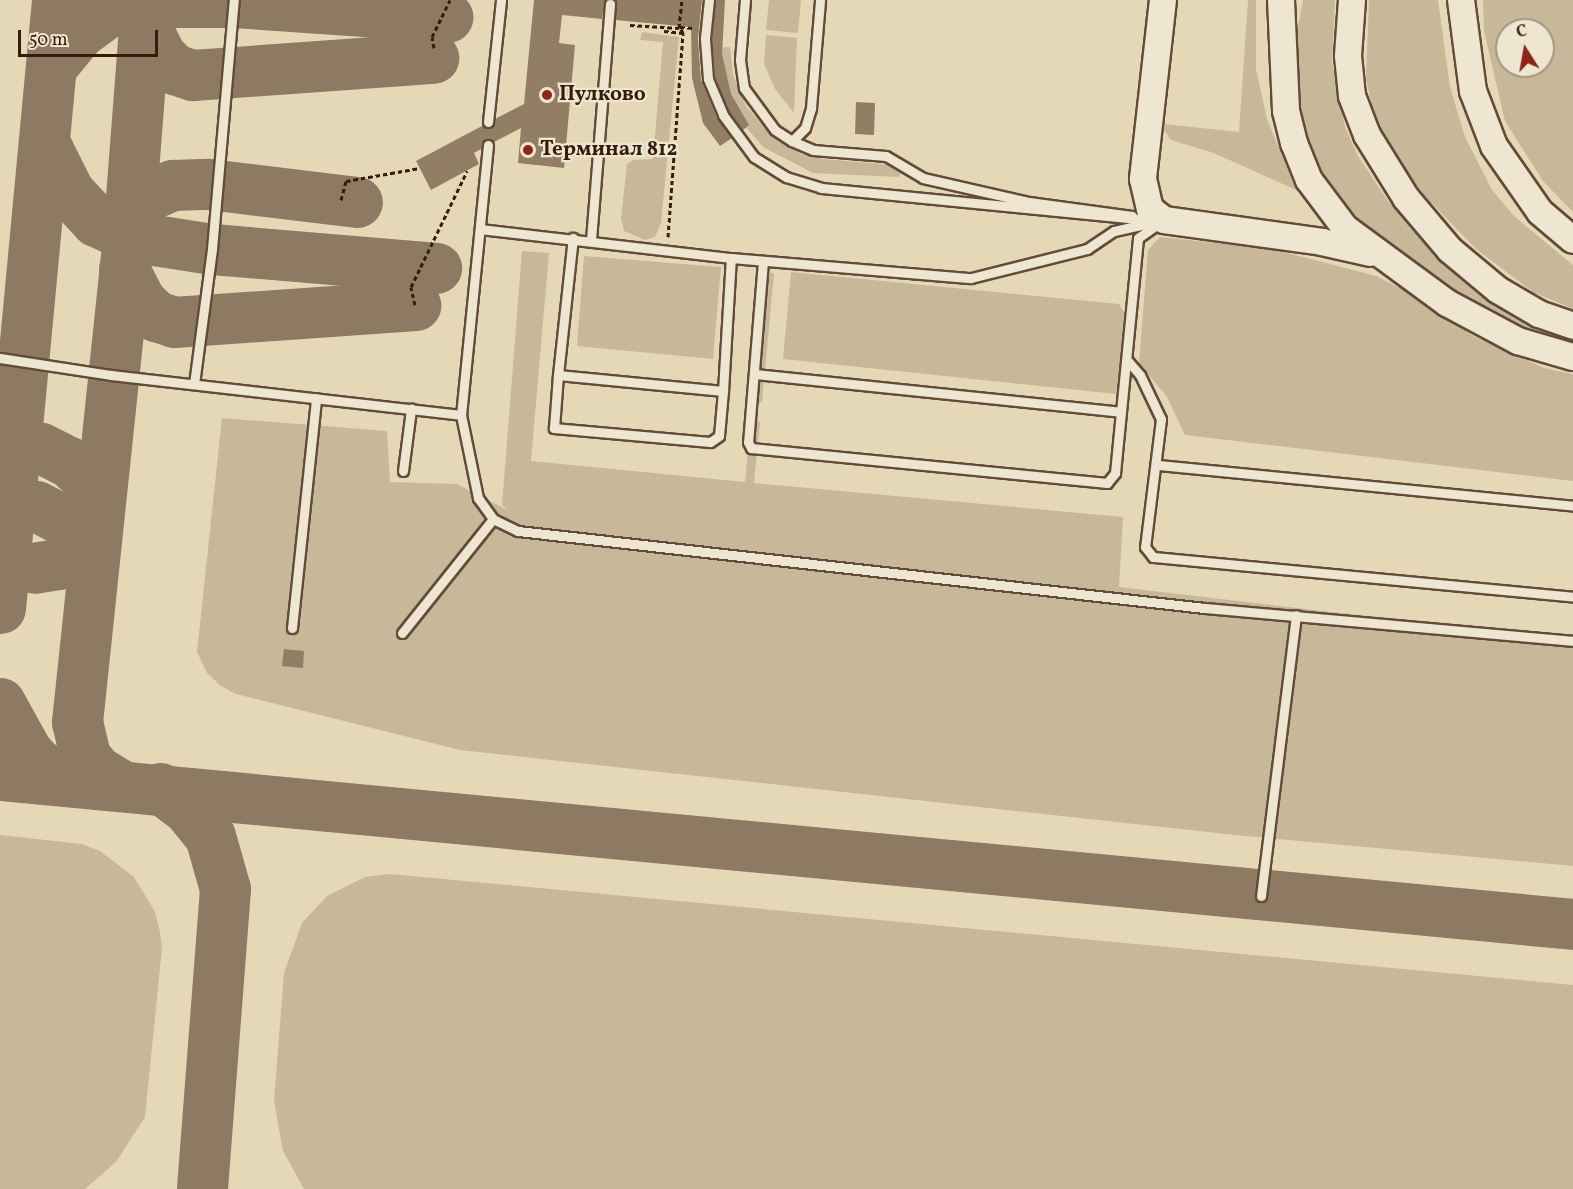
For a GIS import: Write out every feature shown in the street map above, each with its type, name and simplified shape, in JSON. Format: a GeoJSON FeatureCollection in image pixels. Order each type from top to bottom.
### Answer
{"type":"FeatureCollection","features":[{"type":"Feature","properties":{"kind":"street"},"geometry":{"type":"LineString","coordinates":[[1163,0],[1143,179],[1150,209],[1164,220],[1322,242],[1379,255]]}},
{"type":"Feature","properties":{"kind":"street"},"geometry":{"type":"LineString","coordinates":[[1352,0],[1348,56],[1352,96],[1367,135],[1406,198],[1450,250],[1498,290],[1539,314],[1573,326]]}},
{"type":"Feature","properties":{"kind":"street"},"geometry":{"type":"LineString","coordinates":[[1461,0],[1473,92],[1494,146],[1535,205],[1573,240]]}},
{"type":"Feature","properties":{"kind":"street"},"geometry":{"type":"LineString","coordinates":[[1277,4],[1286,111],[1309,180],[1345,228],[1447,303],[1518,341],[1573,357]]}},
{"type":"Feature","properties":{"kind":"lane"},"geometry":{"type":"LineString","coordinates":[[194,384],[212,249],[234,0]]}},
{"type":"Feature","properties":{"kind":"lane"},"geometry":{"type":"LineString","coordinates":[[488,122],[501,0]]}},
{"type":"Feature","properties":{"kind":"lane"},"geometry":{"type":"LineString","coordinates":[[709,0],[705,39],[708,79],[723,115],[754,157],[786,177],[821,188],[1121,220],[1164,220]]}},
{"type":"Feature","properties":{"kind":"lane"},"geometry":{"type":"LineString","coordinates":[[745,0],[740,60],[744,88],[775,130],[792,141],[813,150],[886,156],[923,178],[1029,202],[1164,220]]}},
{"type":"Feature","properties":{"kind":"lane"},"geometry":{"type":"LineString","coordinates":[[792,141],[805,128],[812,108],[820,0]]}},
{"type":"Feature","properties":{"kind":"lane"},"geometry":{"type":"LineString","coordinates":[[591,240],[610,4]]}},
{"type":"Feature","properties":{"kind":"lane"},"geometry":{"type":"LineString","coordinates":[[488,145],[461,415],[478,498],[493,519],[518,531],[1204,608],[1573,641]]}},
{"type":"Feature","properties":{"kind":"lane"},"geometry":{"type":"LineString","coordinates":[[480,229],[591,240],[731,258],[971,278],[1087,249],[1114,231],[1164,220]]}},
{"type":"Feature","properties":{"kind":"lane"},"geometry":{"type":"LineString","coordinates":[[763,261],[748,442],[759,452],[1107,483],[1115,473],[1138,238],[1164,220]]}},
{"type":"Feature","properties":{"kind":"lane"},"geometry":{"type":"LineString","coordinates":[[573,238],[553,422],[557,432],[716,441],[723,391],[731,258]]}},
{"type":"Feature","properties":{"kind":"lane"},"geometry":{"type":"LineString","coordinates":[[0,358],[194,384],[461,415]]}},
{"type":"Feature","properties":{"kind":"lane"},"geometry":{"type":"LineString","coordinates":[[1127,360],[1140,375],[1161,419],[1158,465],[1145,547],[1153,557],[1573,597]]}},
{"type":"Feature","properties":{"kind":"lane"},"geometry":{"type":"LineString","coordinates":[[755,374],[1120,412]]}},
{"type":"Feature","properties":{"kind":"lane"},"geometry":{"type":"LineString","coordinates":[[558,375],[723,391]]}},
{"type":"Feature","properties":{"kind":"lane"},"geometry":{"type":"LineString","coordinates":[[292,628],[316,398]]}},
{"type":"Feature","properties":{"kind":"lane"},"geometry":{"type":"LineString","coordinates":[[403,471],[411,409]]}},
{"type":"Feature","properties":{"kind":"lane"},"geometry":{"type":"LineString","coordinates":[[1158,465],[1573,506]]}},
{"type":"Feature","properties":{"kind":"lane"},"geometry":{"type":"LineString","coordinates":[[402,633],[493,519]]}},
{"type":"Feature","properties":{"kind":"lane"},"geometry":{"type":"LineString","coordinates":[[1261,896],[1296,615]]}},
{"type":"Feature","properties":{"kind":"path"},"geometry":{"type":"LineString","coordinates":[[434,48],[432,37],[450,0]]}},
{"type":"Feature","properties":{"kind":"path"},"geometry":{"type":"LineString","coordinates":[[630,25],[679,28],[682,0]]}},
{"type":"Feature","properties":{"kind":"path"},"geometry":{"type":"LineString","coordinates":[[667,249],[683,33],[680,27],[698,28]]}},
{"type":"Feature","properties":{"kind":"path"},"geometry":{"type":"LineString","coordinates":[[664,31],[683,33]]}},
{"type":"Feature","properties":{"kind":"path"},"geometry":{"type":"LineString","coordinates":[[341,200],[346,182],[420,168]]}},
{"type":"Feature","properties":{"kind":"path"},"geometry":{"type":"LineString","coordinates":[[415,304],[411,286],[467,171]]}},
{"type":"Feature","properties":{"kind":"shaded area"},"geometry":{"type":"Polygon","coordinates":[[[769,0],[801,0],[798,33],[766,30],[769,0]]]}},
{"type":"Feature","properties":{"kind":"shaded area"},"geometry":{"type":"Polygon","coordinates":[[[1248,0],[1256,0],[1256,69],[1267,119],[1296,190],[1214,153],[1171,140],[1164,130],[1163,124],[1239,132],[1248,0]]]}},
{"type":"Feature","properties":{"kind":"shaded area"},"geometry":{"type":"Polygon","coordinates":[[[1303,0],[1335,0],[1332,63],[1345,127],[1358,156],[1388,201],[1440,255],[1573,336],[1573,344],[1536,334],[1467,300],[1361,222],[1319,175],[1305,139],[1291,64],[1303,0]]]}},
{"type":"Feature","properties":{"kind":"shaded area"},"geometry":{"type":"Polygon","coordinates":[[[1369,0],[1438,0],[1450,87],[1465,137],[1492,190],[1515,217],[1573,265],[1573,309],[1533,292],[1477,250],[1422,193],[1399,159],[1375,121],[1366,78],[1369,0]]]}},
{"type":"Feature","properties":{"kind":"shaded area"},"geometry":{"type":"Polygon","coordinates":[[[1483,0],[1573,0],[1573,212],[1543,181],[1505,121],[1484,31],[1483,0]]]}},
{"type":"Feature","properties":{"kind":"shaded area"},"geometry":{"type":"Polygon","coordinates":[[[642,32],[679,37],[661,223],[655,237],[645,240],[624,231],[621,219],[627,164],[633,160],[653,159],[663,42],[640,40],[642,32]]]}},
{"type":"Feature","properties":{"kind":"shaded area"},"geometry":{"type":"Polygon","coordinates":[[[766,35],[797,38],[794,113],[775,89],[764,64],[766,35]]]}},
{"type":"Feature","properties":{"kind":"shaded area"},"geometry":{"type":"Polygon","coordinates":[[[730,47],[733,75],[746,106],[772,137],[801,154],[823,159],[895,165],[902,170],[899,177],[813,173],[763,147],[733,112],[716,48],[730,47]]]}},
{"type":"Feature","properties":{"kind":"shaded area"},"geometry":{"type":"Polygon","coordinates":[[[1160,237],[1272,249],[1376,276],[1418,297],[1473,336],[1544,368],[1573,374],[1573,481],[1185,435],[1167,397],[1139,363],[1148,250],[1160,237]]]}},
{"type":"Feature","properties":{"kind":"shaded area"},"geometry":{"type":"Polygon","coordinates":[[[522,251],[549,253],[531,461],[745,482],[751,422],[756,418],[760,423],[754,483],[1123,517],[1119,587],[1348,614],[1573,635],[1573,866],[1235,835],[460,750],[236,694],[221,686],[207,673],[197,652],[222,418],[387,431],[390,482],[457,484],[509,511],[502,505],[522,251]]]}},
{"type":"Feature","properties":{"kind":"shaded area"},"geometry":{"type":"Polygon","coordinates":[[[584,256],[721,267],[713,359],[577,346],[584,256]]]}},
{"type":"Feature","properties":{"kind":"shaded area"},"geometry":{"type":"Polygon","coordinates":[[[766,272],[774,273],[762,401],[757,405],[766,272]]]}},
{"type":"Feature","properties":{"kind":"shaded area"},"geometry":{"type":"Polygon","coordinates":[[[791,272],[1119,304],[1125,314],[1116,394],[783,359],[791,272]]]}},
{"type":"Feature","properties":{"kind":"shaded area"},"geometry":{"type":"Polygon","coordinates":[[[0,835],[82,844],[100,851],[134,877],[155,912],[160,932],[162,948],[145,1117],[116,1162],[85,1189],[0,1189],[0,835]]]}},
{"type":"Feature","properties":{"kind":"shaded area"},"geometry":{"type":"Polygon","coordinates":[[[390,874],[1573,985],[1573,1189],[304,1189],[283,1151],[274,1101],[284,973],[302,923],[327,896],[365,877],[390,874]]]}},
{"type":"Feature","properties":{"kind":"building"},"geometry":{"type":"Polygon","coordinates":[[[534,0],[605,0],[602,19],[562,15],[559,43],[575,45],[564,168],[518,163],[521,128],[494,142],[485,139],[481,149],[474,153],[479,164],[431,190],[416,161],[482,126],[491,128],[495,119],[524,104],[534,0]]]}},
{"type":"Feature","properties":{"kind":"building"},"geometry":{"type":"Polygon","coordinates":[[[615,0],[702,0],[698,39],[701,80],[717,118],[732,138],[720,146],[703,123],[692,78],[691,27],[615,20],[615,0]]]}},
{"type":"Feature","properties":{"kind":"building"},"geometry":{"type":"Polygon","coordinates":[[[716,0],[725,0],[722,54],[731,94],[749,125],[743,130],[729,112],[715,77],[712,39],[716,0]]]}},
{"type":"Feature","properties":{"kind":"building"},"geometry":{"type":"Polygon","coordinates":[[[856,102],[875,103],[874,135],[855,134],[856,102]]]}},
{"type":"Feature","properties":{"kind":"building"},"geometry":{"type":"Polygon","coordinates":[[[284,649],[304,651],[303,668],[282,666],[284,649]]]}},
{"type":"Feature","properties":{"kind":"taxiway"},"geometry":{"type":"LineString","coordinates":[[0,608],[57,0]]}},
{"type":"Feature","properties":{"kind":"taxiway"},"geometry":{"type":"LineString","coordinates":[[119,784],[97,771],[85,756],[77,722],[128,236],[146,0]]}},
{"type":"Feature","properties":{"kind":"taxiway"},"geometry":{"type":"LineString","coordinates":[[51,67],[80,32],[109,11],[135,2],[234,2],[447,17]]}},
{"type":"Feature","properties":{"kind":"taxiway"},"geometry":{"type":"LineString","coordinates":[[144,22],[160,55],[174,69],[193,75],[433,58]]}},
{"type":"Feature","properties":{"kind":"taxiway"},"geometry":{"type":"LineString","coordinates":[[44,142],[69,192],[96,221],[128,236],[212,249],[436,268]]}},
{"type":"Feature","properties":{"kind":"taxiway"},"geometry":{"type":"LineString","coordinates":[[128,236],[137,205],[149,195],[173,185],[208,184],[357,202]]}},
{"type":"Feature","properties":{"kind":"taxiway"},"geometry":{"type":"LineString","coordinates":[[124,269],[141,302],[156,316],[174,322],[415,305]]}},
{"type":"Feature","properties":{"kind":"taxiway"},"geometry":{"type":"LineString","coordinates":[[0,444],[41,448],[69,462],[86,478],[93,493],[97,519],[85,542],[58,564],[34,568]]}},
{"type":"Feature","properties":{"kind":"taxiway"},"geometry":{"type":"LineString","coordinates":[[0,501],[36,506],[73,525],[85,542],[92,569]]}},
{"type":"Feature","properties":{"kind":"taxiway"},"geometry":{"type":"LineString","coordinates":[[0,703],[27,752],[39,765],[70,779]]}},
{"type":"Feature","properties":{"kind":"taxiway"},"geometry":{"type":"LineString","coordinates":[[0,775],[1573,924]]}},
{"type":"Feature","properties":{"kind":"taxiway"},"geometry":{"type":"LineString","coordinates":[[160,788],[187,808],[210,836],[225,889],[202,1189]]}},
{"type":"Feature","properties":{"kind":"place","name":"Пулково"},"geometry":{"type":"Point","coordinates":[547,95]}},
{"type":"Feature","properties":{"kind":"place","name":"Терминал 812"},"geometry":{"type":"Point","coordinates":[528,150]}}]}
